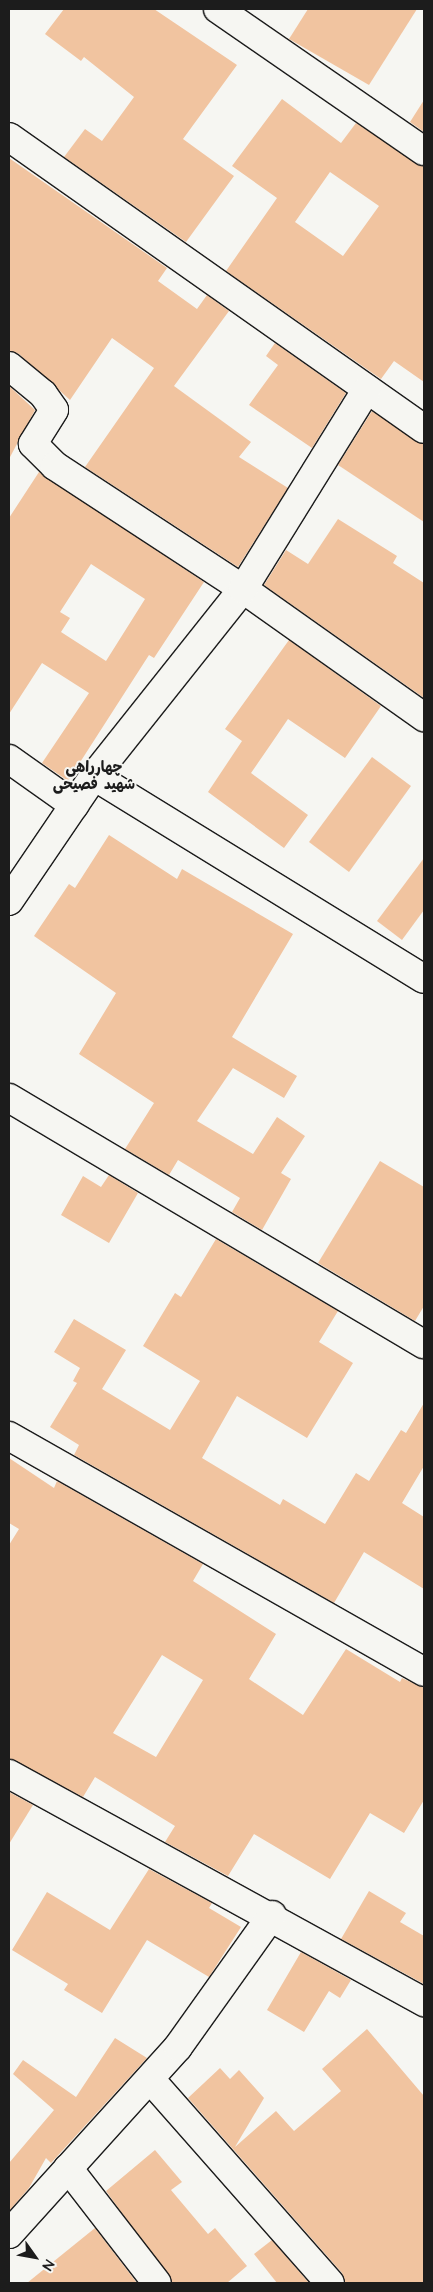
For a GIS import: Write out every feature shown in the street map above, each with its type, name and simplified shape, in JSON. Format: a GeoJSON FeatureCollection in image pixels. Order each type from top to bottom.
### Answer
{"type":"FeatureCollection","features":[{"type":"Feature","properties":{"kind":"street"},"geometry":{"type":"LineString","coordinates":[[218,9],[424,152]]}},
{"type":"Feature","properties":{"kind":"street"},"geometry":{"type":"LineString","coordinates":[[9,137],[424,429]]}},
{"type":"Feature","properties":{"kind":"street"},"geometry":{"type":"LineString","coordinates":[[9,366],[43,394],[54,410],[33,444],[55,466],[243,589],[424,718]]}},
{"type":"Feature","properties":{"kind":"street"},"geometry":{"type":"LineString","coordinates":[[9,901],[94,776],[243,589],[367,389]]}},
{"type":"Feature","properties":{"kind":"street"},"geometry":{"type":"LineString","coordinates":[[9,759],[74,805]]}},
{"type":"Feature","properties":{"kind":"street"},"geometry":{"type":"LineString","coordinates":[[94,776],[424,979]]}},
{"type":"Feature","properties":{"kind":"street"},"geometry":{"type":"LineString","coordinates":[[9,1098],[424,1344]]}},
{"type":"Feature","properties":{"kind":"street"},"geometry":{"type":"LineString","coordinates":[[9,1436],[424,1672]]}},
{"type":"Feature","properties":{"kind":"street"},"geometry":{"type":"LineString","coordinates":[[9,1774],[272,1915],[424,2002]]}},
{"type":"Feature","properties":{"kind":"street"},"geometry":{"type":"LineString","coordinates":[[9,2234],[178,2047],[272,1915]]}},
{"type":"Feature","properties":{"kind":"street"},"geometry":{"type":"LineString","coordinates":[[150,2078],[330,2283]]}},
{"type":"Feature","properties":{"kind":"street"},"geometry":{"type":"LineString","coordinates":[[68,2168],[156,2283]]}},
{"type":"Feature","properties":{"kind":"building"},"geometry":{"type":"Polygon","coordinates":[[[64,9],[154,9],[237,65],[183,139],[234,176],[186,242],[64,157],[85,129],[102,141],[134,97],[84,57],[81,61],[45,34],[64,9]]]}},
{"type":"Feature","properties":{"kind":"building"},"geometry":{"type":"Polygon","coordinates":[[[308,9],[417,9],[369,85],[289,39],[308,9]]]}},
{"type":"Feature","properties":{"kind":"building"},"geometry":{"type":"Polygon","coordinates":[[[282,99],[341,143],[356,123],[424,166],[424,382],[394,361],[381,379],[226,271],[277,198],[232,166],[282,99]],[[330,172],[295,222],[343,256],[379,206],[330,172]]]}},
{"type":"Feature","properties":{"kind":"building"},"geometry":{"type":"Polygon","coordinates":[[[424,100],[424,132],[410,122],[424,100]]]}},
{"type":"Feature","properties":{"kind":"building"},"geometry":{"type":"Polygon","coordinates":[[[9,158],[167,268],[158,281],[197,309],[207,295],[229,311],[174,386],[251,442],[239,457],[288,488],[238,567],[85,467],[154,368],[112,338],[70,400],[19,354],[9,351],[9,158]]]}},
{"type":"Feature","properties":{"kind":"building"},"geometry":{"type":"Polygon","coordinates":[[[275,343],[346,393],[312,448],[249,405],[278,365],[266,356],[275,343]]]}},
{"type":"Feature","properties":{"kind":"building"},"geometry":{"type":"Polygon","coordinates":[[[9,386],[35,410],[9,459],[9,386]]]}},
{"type":"Feature","properties":{"kind":"building"},"geometry":{"type":"Polygon","coordinates":[[[372,411],[424,444],[424,522],[338,465],[372,411]]]}},
{"type":"Feature","properties":{"kind":"building"},"geometry":{"type":"Polygon","coordinates":[[[39,472],[204,582],[154,658],[149,655],[68,781],[42,763],[89,693],[42,663],[9,714],[9,518],[39,472]],[[91,564],[60,612],[70,618],[61,632],[106,661],[145,599],[91,564]]]}},
{"type":"Feature","properties":{"kind":"building"},"geometry":{"type":"Polygon","coordinates":[[[338,519],[397,556],[393,563],[424,583],[424,698],[264,585],[286,550],[308,564],[338,519]]]}},
{"type":"Feature","properties":{"kind":"building"},"geometry":{"type":"Polygon","coordinates":[[[289,640],[381,706],[345,758],[288,719],[251,773],[308,815],[284,848],[208,792],[242,741],[225,729],[289,640]]]}},
{"type":"Feature","properties":{"kind":"building"},"geometry":{"type":"Polygon","coordinates":[[[372,757],[411,786],[349,872],[309,842],[372,757]]]}},
{"type":"Feature","properties":{"kind":"building"},"geometry":{"type":"Polygon","coordinates":[[[109,835],[177,879],[182,869],[293,934],[232,1037],[297,1076],[284,1098],[233,1068],[197,1121],[253,1154],[277,1117],[305,1136],[281,1173],[291,1179],[262,1230],[232,1212],[240,1198],[178,1160],[169,1175],[125,1149],[154,1103],[79,1054],[116,993],[34,936],[69,884],[75,888],[109,835]]]}},
{"type":"Feature","properties":{"kind":"building"},"geometry":{"type":"Polygon","coordinates":[[[424,858],[424,910],[402,940],[377,921],[424,858]]]}},
{"type":"Feature","properties":{"kind":"building"},"geometry":{"type":"Polygon","coordinates":[[[380,1161],[424,1187],[424,1306],[415,1321],[318,1263],[380,1161]]]}},
{"type":"Feature","properties":{"kind":"building"},"geometry":{"type":"Polygon","coordinates":[[[109,1175],[138,1193],[109,1243],[61,1215],[83,1176],[101,1187],[109,1175]]]}},
{"type":"Feature","properties":{"kind":"building"},"geometry":{"type":"Polygon","coordinates":[[[216,1239],[338,1311],[319,1342],[353,1363],[307,1438],[237,1396],[202,1458],[280,1505],[283,1499],[325,1524],[356,1473],[369,1481],[401,1430],[406,1433],[424,1403],[424,1466],[402,1503],[424,1517],[424,1589],[364,1552],[334,1603],[74,1455],[79,1445],[50,1427],[77,1383],[73,1381],[80,1368],[54,1352],[74,1319],[126,1350],[102,1389],[170,1430],[200,1381],[143,1346],[175,1293],[181,1297],[216,1239]]]}},
{"type":"Feature","properties":{"kind":"building"},"geometry":{"type":"Polygon","coordinates":[[[9,1458],[54,1488],[57,1481],[203,1564],[193,1581],[276,1634],[249,1679],[303,1715],[346,1649],[400,1682],[402,1678],[424,1688],[424,1800],[404,1833],[370,1813],[330,1879],[254,1834],[228,1876],[165,1842],[175,1826],[95,1777],[83,1797],[9,1758],[9,1545],[19,1529],[9,1523],[9,1458]],[[162,1655],[113,1733],[156,1757],[203,1680],[162,1655]]]}},
{"type":"Feature","properties":{"kind":"building"},"geometry":{"type":"Polygon","coordinates":[[[9,1792],[33,1805],[9,1844],[9,1792]]]}},
{"type":"Feature","properties":{"kind":"building"},"geometry":{"type":"Polygon","coordinates":[[[149,1869],[212,1903],[209,1908],[241,1927],[209,1977],[147,1940],[102,2013],[64,1990],[68,1984],[12,1950],[47,1892],[110,1930],[149,1869]]]}},
{"type":"Feature","properties":{"kind":"building"},"geometry":{"type":"Polygon","coordinates":[[[369,1891],[406,1913],[400,1922],[424,1936],[424,1984],[341,1939],[369,1891]]]}},
{"type":"Feature","properties":{"kind":"building"},"geometry":{"type":"Polygon","coordinates":[[[301,1952],[351,1980],[340,1998],[329,1991],[304,2032],[267,2010],[301,1952]]]}},
{"type":"Feature","properties":{"kind":"building"},"geometry":{"type":"Polygon","coordinates":[[[367,2029],[424,2096],[424,2283],[345,2283],[342,2273],[188,2098],[220,2068],[230,2079],[239,2070],[264,2098],[235,2147],[276,2111],[294,2131],[341,2091],[322,2069],[367,2029]]]}},
{"type":"Feature","properties":{"kind":"building"},"geometry":{"type":"Polygon","coordinates":[[[115,2038],[147,2058],[51,2163],[46,2158],[29,2188],[9,2211],[9,2163],[54,2110],[13,2074],[23,2060],[76,2097],[115,2038]]]}},
{"type":"Feature","properties":{"kind":"building"},"geometry":{"type":"Polygon","coordinates":[[[155,2150],[182,2182],[171,2190],[208,2234],[215,2228],[247,2266],[227,2283],[172,2283],[106,2191],[155,2150]]]}},
{"type":"Feature","properties":{"kind":"building"},"geometry":{"type":"Polygon","coordinates":[[[95,2228],[137,2283],[27,2283],[95,2228]]]}},
{"type":"Feature","properties":{"kind":"building"},"geometry":{"type":"Polygon","coordinates":[[[272,2240],[309,2283],[277,2283],[254,2254],[272,2240]]]}},
{"type":"Feature","properties":{"kind":"district","name":"چهارراهی شهید فصیحی"},"geometry":{"type":"Point","coordinates":[94,776]}}]}
